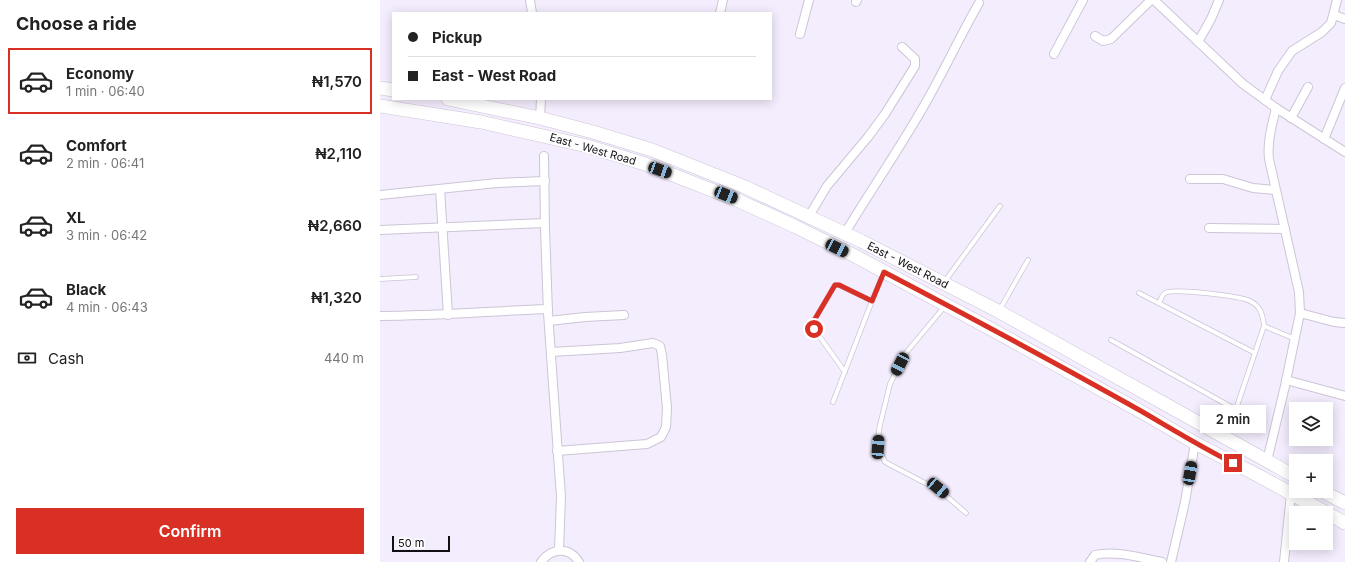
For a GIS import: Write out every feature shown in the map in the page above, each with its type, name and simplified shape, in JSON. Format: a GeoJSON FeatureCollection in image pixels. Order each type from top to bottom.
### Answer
{"type":"FeatureCollection","features":[{"type":"Feature","properties":{"kind":"main road"},"geometry":{"type":"LineString","coordinates":[[380,88],[392,90]]}},
{"type":"Feature","properties":{"kind":"main road","name":"East - West Road"},"geometry":{"type":"LineString","coordinates":[[453,100],[540,118],[593,132],[652,150],[745,187],[845,233],[998,311],[1289,473]]}},
{"type":"Feature","properties":{"kind":"main road","name":"East - West Road"},"geometry":{"type":"LineString","coordinates":[[380,106],[481,122],[588,146],[645,164],[737,200],[801,229],[884,272],[1289,493]]}},
{"type":"Feature","properties":{"kind":"main road"},"geometry":{"type":"LineString","coordinates":[[1333,497],[1345,503]]}},
{"type":"Feature","properties":{"kind":"main road","name":"East - West Road"},"geometry":{"type":"LineString","coordinates":[[1298,498],[1345,523]]}},
{"type":"Feature","properties":{"kind":"street"},"geometry":{"type":"LineString","coordinates":[[530,0],[532,12]]}},
{"type":"Feature","properties":{"kind":"street"},"geometry":{"type":"LineString","coordinates":[[720,12],[723,0]]}},
{"type":"Feature","properties":{"kind":"street"},"geometry":{"type":"LineString","coordinates":[[800,34],[809,0]]}},
{"type":"Feature","properties":{"kind":"street"},"geometry":{"type":"LineString","coordinates":[[1054,54],[1083,0]]}},
{"type":"Feature","properties":{"kind":"street"},"geometry":{"type":"LineString","coordinates":[[1095,36],[1103,41],[1111,39],[1153,0],[1243,84],[1276,108],[1345,152]]}},
{"type":"Feature","properties":{"kind":"street"},"geometry":{"type":"LineString","coordinates":[[1198,42],[1211,19],[1219,0]]}},
{"type":"Feature","properties":{"kind":"street"},"geometry":{"type":"LineString","coordinates":[[1265,100],[1278,71],[1292,51],[1322,32],[1331,23],[1337,0]]}},
{"type":"Feature","properties":{"kind":"street"},"geometry":{"type":"LineString","coordinates":[[845,233],[924,105],[979,3]]}},
{"type":"Feature","properties":{"kind":"street"},"geometry":{"type":"LineString","coordinates":[[1334,15],[1345,19]]}},
{"type":"Feature","properties":{"kind":"street"},"geometry":{"type":"LineString","coordinates":[[809,216],[828,186],[885,114],[916,66],[915,59],[902,47]]}},
{"type":"Feature","properties":{"kind":"street"},"geometry":{"type":"LineString","coordinates":[[1291,118],[1308,87]]}},
{"type":"Feature","properties":{"kind":"street"},"geometry":{"type":"LineString","coordinates":[[1324,139],[1345,88]]}},
{"type":"Feature","properties":{"kind":"street"},"geometry":{"type":"LineString","coordinates":[[540,118],[541,100]]}},
{"type":"Feature","properties":{"kind":"street"},"geometry":{"type":"LineString","coordinates":[[1267,461],[1300,313],[1299,292],[1275,190],[1268,149],[1276,108]]}},
{"type":"Feature","properties":{"kind":"street"},"geometry":{"type":"LineString","coordinates":[[544,156],[548,309],[561,497],[559,550]]}},
{"type":"Feature","properties":{"kind":"street"},"geometry":{"type":"LineString","coordinates":[[1190,179],[1223,179],[1253,188],[1275,190]]}},
{"type":"Feature","properties":{"kind":"street"},"geometry":{"type":"LineString","coordinates":[[380,195],[496,183],[544,181]]}},
{"type":"Feature","properties":{"kind":"street"},"geometry":{"type":"LineString","coordinates":[[440,189],[448,315]]}},
{"type":"Feature","properties":{"kind":"street"},"geometry":{"type":"LineString","coordinates":[[380,230],[545,223]]}},
{"type":"Feature","properties":{"kind":"street"},"geometry":{"type":"LineString","coordinates":[[1209,228],[1285,229]]}},
{"type":"Feature","properties":{"kind":"street"},"geometry":{"type":"LineString","coordinates":[[380,316],[448,315],[548,309]]}},
{"type":"Feature","properties":{"kind":"street"},"geometry":{"type":"LineString","coordinates":[[1300,313],[1334,322],[1345,323]]}},
{"type":"Feature","properties":{"kind":"street"},"geometry":{"type":"LineString","coordinates":[[549,321],[624,315]]}},
{"type":"Feature","properties":{"kind":"street"},"geometry":{"type":"LineString","coordinates":[[551,352],[620,348],[653,343],[660,346],[667,408],[666,427],[661,437],[647,444],[558,451]]}},
{"type":"Feature","properties":{"kind":"street"},"geometry":{"type":"LineString","coordinates":[[1286,380],[1345,396]]}},
{"type":"Feature","properties":{"kind":"street"},"geometry":{"type":"LineString","coordinates":[[1171,562],[1185,502],[1195,443]]}},
{"type":"Feature","properties":{"kind":"street"},"geometry":{"type":"LineString","coordinates":[[1284,562],[1290,498]]}},
{"type":"Feature","properties":{"kind":"street"},"geometry":{"type":"LineString","coordinates":[[541,562],[546,556],[559,550],[566,551],[573,555],[579,562]]}},
{"type":"Feature","properties":{"kind":"street"},"geometry":{"type":"LineString","coordinates":[[1090,562],[1095,555],[1104,552],[1162,562]]}},
{"type":"Feature","properties":{"kind":"lane"},"geometry":{"type":"LineString","coordinates":[[943,283],[1000,206]]}},
{"type":"Feature","properties":{"kind":"lane"},"geometry":{"type":"LineString","coordinates":[[998,311],[1028,260]]}},
{"type":"Feature","properties":{"kind":"lane"},"geometry":{"type":"LineString","coordinates":[[833,402],[884,272]]}},
{"type":"Feature","properties":{"kind":"lane"},"geometry":{"type":"LineString","coordinates":[[380,279],[416,277]]}},
{"type":"Feature","properties":{"kind":"lane"},"geometry":{"type":"LineString","coordinates":[[845,372],[812,324],[835,285],[839,285],[872,301]]}},
{"type":"Feature","properties":{"kind":"lane"},"geometry":{"type":"LineString","coordinates":[[1159,303],[1162,295],[1167,292],[1180,291],[1236,297],[1250,300],[1259,307],[1263,316],[1264,326],[1236,409]]}},
{"type":"Feature","properties":{"kind":"lane"},"geometry":{"type":"LineString","coordinates":[[1139,293],[1255,354]]}},
{"type":"Feature","properties":{"kind":"lane"},"geometry":{"type":"LineString","coordinates":[[946,305],[905,354],[890,384],[879,429],[878,447],[885,462],[922,482],[938,488],[966,513]]}},
{"type":"Feature","properties":{"kind":"lane"},"geometry":{"type":"LineString","coordinates":[[1264,326],[1295,339]]}},
{"type":"Feature","properties":{"kind":"lane"},"geometry":{"type":"LineString","coordinates":[[1111,340],[1260,423]]}},
{"type":"Feature","properties":{"kind":"route"},"geometry":{"type":"LineString","coordinates":[[814,329],[812,324],[835,285],[839,285],[872,301],[884,272],[989,328],[1233,463]]}}]}
